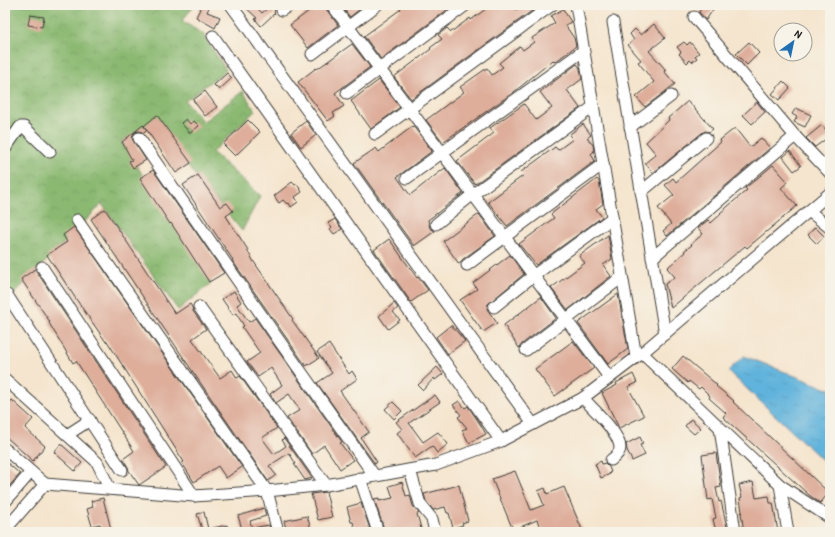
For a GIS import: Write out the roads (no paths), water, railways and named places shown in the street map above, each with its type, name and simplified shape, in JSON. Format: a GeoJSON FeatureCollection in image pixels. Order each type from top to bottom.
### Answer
{"type":"FeatureCollection","features":[{"type":"Feature","properties":{"kind":"street"},"geometry":{"type":"LineString","coordinates":[[231,5],[533,424]]}},
{"type":"Feature","properties":{"kind":"street"},"geometry":{"type":"LineString","coordinates":[[332,5],[609,378]]}},
{"type":"Feature","properties":{"kind":"street"},"geometry":{"type":"LineString","coordinates":[[312,54],[377,5]]}},
{"type":"Feature","properties":{"kind":"street"},"geometry":{"type":"LineString","coordinates":[[347,93],[466,5]]}},
{"type":"Feature","properties":{"kind":"street"},"geometry":{"type":"LineString","coordinates":[[375,134],[552,5]]}},
{"type":"Feature","properties":{"kind":"street"},"geometry":{"type":"LineString","coordinates":[[576,5],[622,277],[639,355],[720,428],[780,485],[830,518]]}},
{"type":"Feature","properties":{"kind":"street"},"geometry":{"type":"LineString","coordinates":[[694,17],[796,136],[830,173]]}},
{"type":"Feature","properties":{"kind":"street"},"geometry":{"type":"LineString","coordinates":[[613,22],[664,334]]}},
{"type":"Feature","properties":{"kind":"street"},"geometry":{"type":"LineString","coordinates":[[213,36],[501,441]]}},
{"type":"Feature","properties":{"kind":"street"},"geometry":{"type":"LineString","coordinates":[[407,178],[584,51]]}},
{"type":"Feature","properties":{"kind":"street"},"geometry":{"type":"LineString","coordinates":[[630,127],[671,96]]}},
{"type":"Feature","properties":{"kind":"street"},"geometry":{"type":"LineString","coordinates":[[436,224],[472,195],[593,107]]}},
{"type":"Feature","properties":{"kind":"street"},"geometry":{"type":"LineString","coordinates":[[5,149],[20,127],[24,127],[50,152]]}},
{"type":"Feature","properties":{"kind":"street"},"geometry":{"type":"LineString","coordinates":[[652,258],[796,136]]}},
{"type":"Feature","properties":{"kind":"street"},"geometry":{"type":"LineString","coordinates":[[139,138],[374,475]]}},
{"type":"Feature","properties":{"kind":"street"},"geometry":{"type":"LineString","coordinates":[[641,192],[706,138]]}},
{"type":"Feature","properties":{"kind":"street"},"geometry":{"type":"LineString","coordinates":[[467,265],[603,164]]}},
{"type":"Feature","properties":{"kind":"street"},"geometry":{"type":"LineString","coordinates":[[5,449],[45,484],[194,496],[326,485],[374,475],[436,465],[501,441],[583,398],[639,355],[830,193]]}},
{"type":"Feature","properties":{"kind":"street"},"geometry":{"type":"LineString","coordinates":[[809,211],[830,228]]}},
{"type":"Feature","properties":{"kind":"street"},"geometry":{"type":"LineString","coordinates":[[494,307],[533,276],[612,218]]}},
{"type":"Feature","properties":{"kind":"street"},"geometry":{"type":"LineString","coordinates":[[77,220],[267,491],[278,532]]}},
{"type":"Feature","properties":{"kind":"street"},"geometry":{"type":"LineString","coordinates":[[42,267],[194,496]]}},
{"type":"Feature","properties":{"kind":"street"},"geometry":{"type":"LineString","coordinates":[[526,350],[622,277]]}},
{"type":"Feature","properties":{"kind":"street"},"geometry":{"type":"LineString","coordinates":[[7,295],[122,470]]}},
{"type":"Feature","properties":{"kind":"street"},"geometry":{"type":"LineString","coordinates":[[200,307],[326,485]]}},
{"type":"Feature","properties":{"kind":"street"},"geometry":{"type":"LineString","coordinates":[[5,380],[97,462],[110,489]]}},
{"type":"Feature","properties":{"kind":"street"},"geometry":{"type":"LineString","coordinates":[[583,398],[617,437],[620,448],[619,452],[612,460]]}},
{"type":"Feature","properties":{"kind":"street"},"geometry":{"type":"LineString","coordinates":[[67,435],[90,420]]}},
{"type":"Feature","properties":{"kind":"street"},"geometry":{"type":"LineString","coordinates":[[720,428],[735,532]]}},
{"type":"Feature","properties":{"kind":"street"},"geometry":{"type":"LineString","coordinates":[[410,470],[420,504],[432,519],[436,532]]}},
{"type":"Feature","properties":{"kind":"street"},"geometry":{"type":"LineString","coordinates":[[6,500],[31,472]]}},
{"type":"Feature","properties":{"kind":"street"},"geometry":{"type":"LineString","coordinates":[[360,478],[378,532]]}},
{"type":"Feature","properties":{"kind":"street"},"geometry":{"type":"LineString","coordinates":[[5,530],[45,484]]}},
{"type":"Feature","properties":{"kind":"street"},"geometry":{"type":"LineString","coordinates":[[780,485],[788,532]]}},
{"type":"Feature","properties":{"kind":"water"},"geometry":{"type":"Polygon","coordinates":[[[744,356],[828,389],[830,388],[830,467],[728,371],[744,356]]]}}]}
